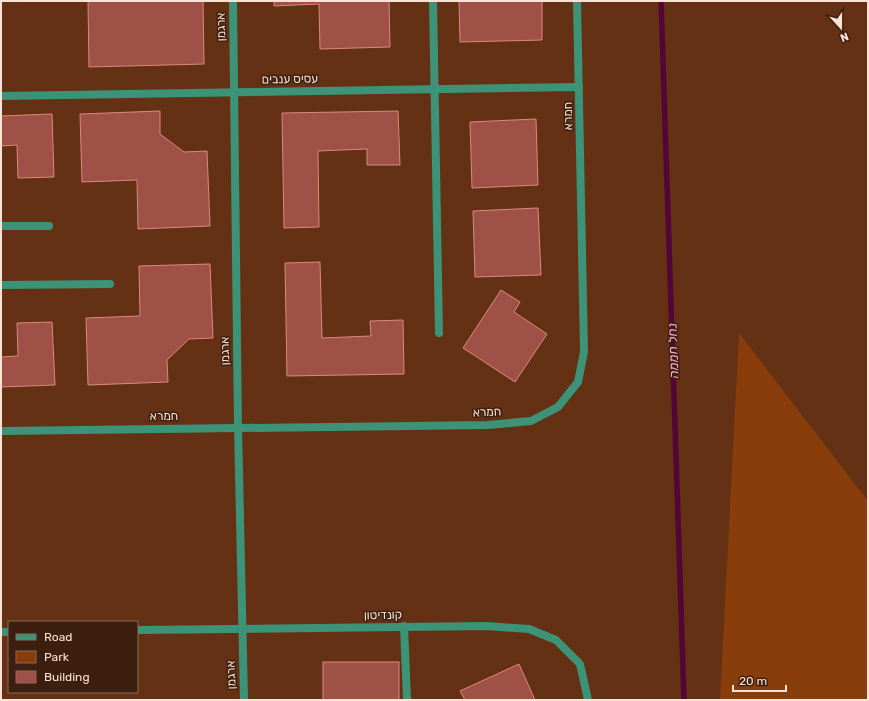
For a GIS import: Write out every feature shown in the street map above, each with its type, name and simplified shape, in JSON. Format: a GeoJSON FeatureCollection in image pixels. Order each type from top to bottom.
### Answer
{"type":"FeatureCollection","features":[{"type":"Feature","properties":{"kind":"street","name":"ארגמן"},"geometry":{"type":"LineString","coordinates":[[232,1],[238,427],[244,700]]}},
{"type":"Feature","properties":{"kind":"street"},"geometry":{"type":"LineString","coordinates":[[433,1],[439,332]]}},
{"type":"Feature","properties":{"kind":"street","name":"חמרא"},"geometry":{"type":"LineString","coordinates":[[1,431],[488,425],[531,421],[558,407],[578,382],[584,352],[577,1]]}},
{"type":"Feature","properties":{"kind":"street","name":"עסיס ענבים"},"geometry":{"type":"LineString","coordinates":[[1,96],[579,86]]}},
{"type":"Feature","properties":{"kind":"street"},"geometry":{"type":"LineString","coordinates":[[1,226],[49,226]]}},
{"type":"Feature","properties":{"kind":"street"},"geometry":{"type":"LineString","coordinates":[[1,285],[110,284]]}},
{"type":"Feature","properties":{"kind":"street"},"geometry":{"type":"LineString","coordinates":[[404,626],[407,700]]}},
{"type":"Feature","properties":{"kind":"street","name":"קונדיטון"},"geometry":{"type":"LineString","coordinates":[[138,630],[404,626],[487,626],[529,629],[556,640],[580,664],[588,700]]}},
{"type":"Feature","properties":{"kind":"green space"},"geometry":{"type":"Polygon","coordinates":[[[739,333],[868,501],[868,700],[720,700],[739,333]]]}},
{"type":"Feature","properties":{"kind":"building"},"geometry":{"type":"Polygon","coordinates":[[[88,1],[203,1],[204,64],[89,67],[88,1]]]}},
{"type":"Feature","properties":{"kind":"building"},"geometry":{"type":"Polygon","coordinates":[[[274,1],[389,1],[390,47],[320,49],[319,4],[274,6],[274,1]]]}},
{"type":"Feature","properties":{"kind":"building"},"geometry":{"type":"Polygon","coordinates":[[[459,1],[542,1],[542,40],[460,42],[459,1]]]}},
{"type":"Feature","properties":{"kind":"building"},"geometry":{"type":"Polygon","coordinates":[[[160,111],[160,134],[184,152],[207,151],[210,226],[138,229],[137,180],[82,182],[80,114],[160,111]]]}},
{"type":"Feature","properties":{"kind":"building"},"geometry":{"type":"Polygon","coordinates":[[[398,111],[400,165],[367,165],[367,149],[318,151],[319,227],[284,228],[282,113],[398,111]]]}},
{"type":"Feature","properties":{"kind":"building"},"geometry":{"type":"Polygon","coordinates":[[[52,114],[54,177],[18,178],[17,145],[1,146],[1,116],[52,114]]]}},
{"type":"Feature","properties":{"kind":"building"},"geometry":{"type":"Polygon","coordinates":[[[536,119],[538,185],[472,188],[470,122],[536,119]]]}},
{"type":"Feature","properties":{"kind":"building"},"geometry":{"type":"Polygon","coordinates":[[[538,208],[541,275],[475,277],[473,211],[538,208]]]}},
{"type":"Feature","properties":{"kind":"building"},"geometry":{"type":"Polygon","coordinates":[[[320,262],[322,338],[371,336],[370,321],[403,320],[404,374],[287,376],[285,263],[320,262]]]}},
{"type":"Feature","properties":{"kind":"building"},"geometry":{"type":"Polygon","coordinates":[[[210,264],[213,338],[189,339],[167,360],[168,382],[88,385],[86,318],[140,316],[139,266],[210,264]]]}},
{"type":"Feature","properties":{"kind":"building"},"geometry":{"type":"Polygon","coordinates":[[[501,290],[520,302],[514,312],[547,334],[515,382],[463,348],[501,290]]]}},
{"type":"Feature","properties":{"kind":"building"},"geometry":{"type":"Polygon","coordinates":[[[52,322],[55,385],[1,387],[1,357],[18,356],[17,323],[52,322]]]}},
{"type":"Feature","properties":{"kind":"building"},"geometry":{"type":"Polygon","coordinates":[[[323,662],[399,662],[399,700],[323,700],[323,662]]]}},
{"type":"Feature","properties":{"kind":"building"},"geometry":{"type":"Polygon","coordinates":[[[519,664],[535,700],[465,700],[460,691],[519,664]]]}},
{"type":"Feature","properties":{"kind":"waterway","name":"נחל חממה"},"geometry":{"type":"LineString","coordinates":[[661,1],[684,700]]}}]}
